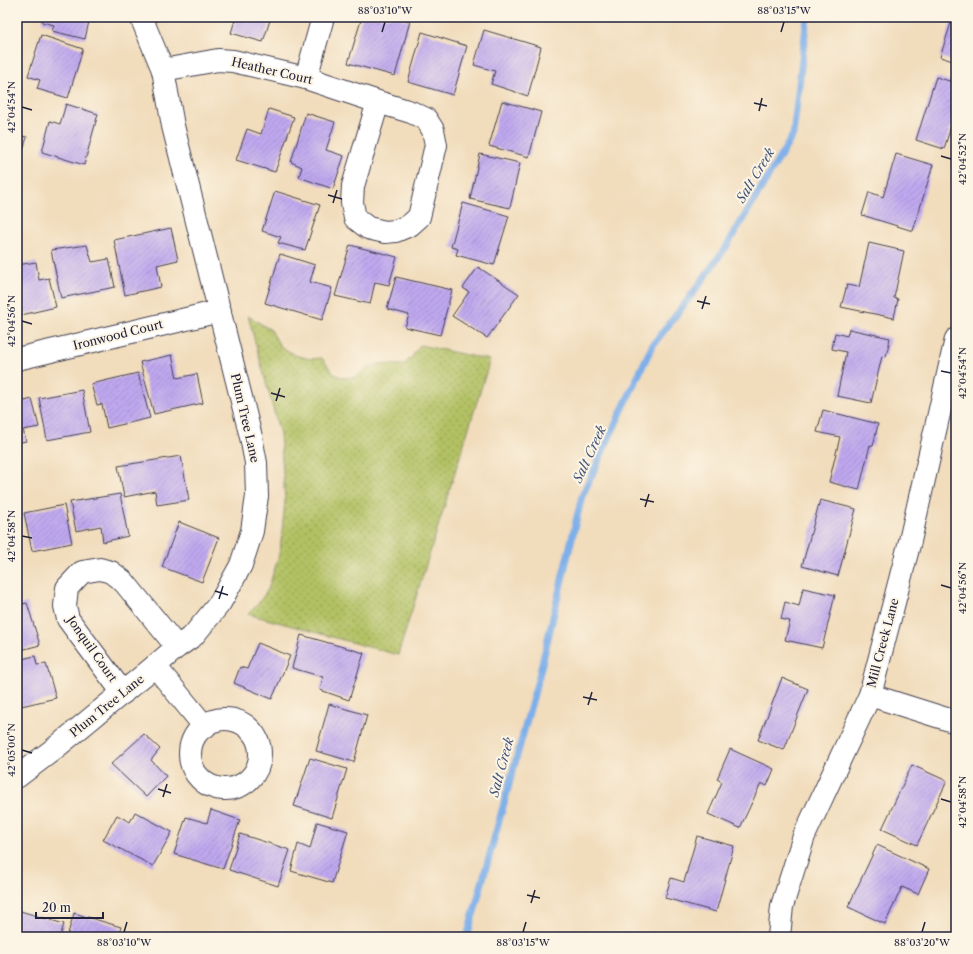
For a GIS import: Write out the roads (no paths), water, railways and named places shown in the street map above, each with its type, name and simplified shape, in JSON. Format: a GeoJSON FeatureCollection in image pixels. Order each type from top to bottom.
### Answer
{"type":"FeatureCollection","features":[{"type":"Feature","properties":{"kind":"street","name":"Plum Tree Lane"},"geometry":{"type":"LineString","coordinates":[[17,777],[54,750],[177,647],[193,636],[220,603],[241,565],[252,531],[257,496],[256,463],[251,437],[173,126],[163,70],[141,17]]}},
{"type":"Feature","properties":{"kind":"street"},"geometry":{"type":"LineString","coordinates":[[306,78],[323,17]]}},
{"type":"Feature","properties":{"kind":"street","name":"Heather Court"},"geometry":{"type":"LineString","coordinates":[[163,70],[218,60],[233,61],[306,78],[411,112],[426,118],[433,130],[436,146],[419,217],[410,225],[396,231],[385,232],[368,228],[355,218],[352,203],[353,186],[378,102]]}},
{"type":"Feature","properties":{"kind":"street","name":"Ironwood Court"},"geometry":{"type":"LineString","coordinates":[[17,360],[220,311]]}},
{"type":"Feature","properties":{"kind":"street","name":"Mill Creek Lane"},"geometry":{"type":"LineString","coordinates":[[779,937],[782,906],[804,836],[870,695],[910,541],[956,339]]}},
{"type":"Feature","properties":{"kind":"street","name":"Jonquil Court"},"geometry":{"type":"LineString","coordinates":[[123,693],[68,619],[65,606],[67,588],[82,572],[100,569],[111,572],[124,582],[177,647]]}},
{"type":"Feature","properties":{"kind":"street"},"geometry":{"type":"LineString","coordinates":[[155,666],[205,726]]}},
{"type":"Feature","properties":{"kind":"street"},"geometry":{"type":"LineString","coordinates":[[870,695],[956,722]]}},
{"type":"Feature","properties":{"kind":"waterway","name":"Salt Creek"},"geometry":{"type":"LineString","coordinates":[[467,937],[539,676],[582,496],[652,346],[726,247],[793,135],[807,17]]}}]}
